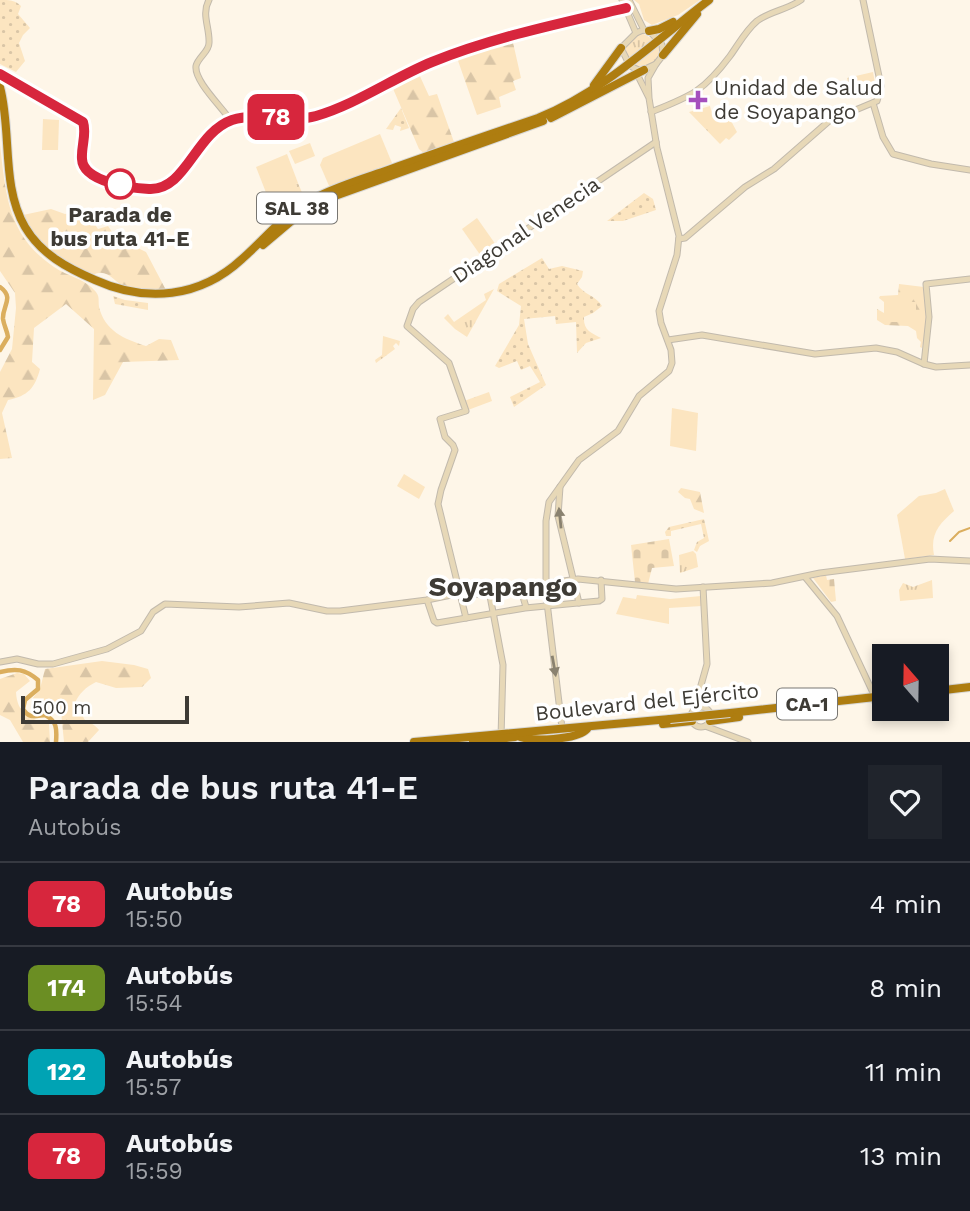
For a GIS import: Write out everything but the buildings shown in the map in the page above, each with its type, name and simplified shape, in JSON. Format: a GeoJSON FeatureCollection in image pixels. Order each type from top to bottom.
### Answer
{"type":"FeatureCollection","features":[{"type":"Feature","properties":{"kind":"highway"},"geometry":{"type":"LineString","coordinates":[[649,33],[710,1]]}},
{"type":"Feature","properties":{"kind":"highway"},"geometry":{"type":"LineString","coordinates":[[662,50],[710,1]]}},
{"type":"Feature","properties":{"kind":"highway","name":"SAL 38"},"geometry":{"type":"LineString","coordinates":[[0,88],[5,110],[13,197],[26,228],[40,247],[62,264],[125,292],[171,294],[208,283],[239,262],[294,211],[320,195],[478,145],[508,128],[570,104],[599,86],[710,1]]}},
{"type":"Feature","properties":{"kind":"highway","name":"SAL 38"},"geometry":{"type":"LineString","coordinates":[[0,119],[12,204],[29,239],[49,259],[65,269],[114,291],[133,296],[168,297],[213,284],[236,269],[308,208],[358,185],[551,118],[596,92],[710,1]]}},
{"type":"Feature","properties":{"kind":"highway"},"geometry":{"type":"LineString","coordinates":[[570,104],[596,82],[621,47]]}},
{"type":"Feature","properties":{"kind":"highway"},"geometry":{"type":"LineString","coordinates":[[551,118],[576,107],[637,70]]}},
{"type":"Feature","properties":{"kind":"highway"},"geometry":{"type":"LineString","coordinates":[[949,691],[970,689]]}},
{"type":"Feature","properties":{"kind":"highway","name":"Boulevard del Ejército"},"geometry":{"type":"LineString","coordinates":[[414,742],[872,700]]}},
{"type":"Feature","properties":{"kind":"highway"},"geometry":{"type":"LineString","coordinates":[[708,709],[782,708]]}},
{"type":"Feature","properties":{"kind":"highway"},"geometry":{"type":"LineString","coordinates":[[709,725],[782,708]]}},
{"type":"Feature","properties":{"kind":"highway"},"geometry":{"type":"LineString","coordinates":[[625,724],[693,714]]}},
{"type":"Feature","properties":{"kind":"highway","name":"Boulevard del Ejército"},"geometry":{"type":"LineString","coordinates":[[473,742],[530,740],[625,724]]}},
{"type":"Feature","properties":{"kind":"highway"},"geometry":{"type":"LineString","coordinates":[[530,740],[578,736],[587,729]]}},
{"type":"Feature","properties":{"kind":"main road"},"geometry":{"type":"LineString","coordinates":[[209,0],[205,11],[209,46],[199,60],[196,70],[199,79],[231,121]]}},
{"type":"Feature","properties":{"kind":"main road"},"geometry":{"type":"LineString","coordinates":[[622,0],[636,33]]}},
{"type":"Feature","properties":{"kind":"main road"},"geometry":{"type":"LineString","coordinates":[[626,8],[629,0]]}},
{"type":"Feature","properties":{"kind":"main road"},"geometry":{"type":"LineString","coordinates":[[629,0],[649,33]]}},
{"type":"Feature","properties":{"kind":"main road"},"geometry":{"type":"LineString","coordinates":[[651,112],[697,92],[714,76],[753,24],[801,0]]}},
{"type":"Feature","properties":{"kind":"main road"},"geometry":{"type":"LineString","coordinates":[[679,240],[685,238],[735,195],[774,169],[829,121],[874,103],[880,96],[881,86],[863,0]]}},
{"type":"Feature","properties":{"kind":"main road"},"geometry":{"type":"LineString","coordinates":[[0,74],[83,122],[85,130],[82,161],[90,174],[105,181],[154,189],[171,182],[182,172],[209,134],[231,121],[252,116],[296,119],[317,116],[438,60],[532,31],[626,8]]}},
{"type":"Feature","properties":{"kind":"main road"},"geometry":{"type":"LineString","coordinates":[[626,8],[638,18]]}},
{"type":"Feature","properties":{"kind":"main road"},"geometry":{"type":"LineString","coordinates":[[532,31],[542,31],[565,23]]}},
{"type":"Feature","properties":{"kind":"main road"},"geometry":{"type":"LineString","coordinates":[[542,31],[554,25]]}},
{"type":"Feature","properties":{"kind":"main road"},"geometry":{"type":"LineString","coordinates":[[626,60],[621,47],[636,33],[649,33]]}},
{"type":"Feature","properties":{"kind":"main road"},"geometry":{"type":"LineString","coordinates":[[562,728],[546,583],[546,514],[560,484],[584,455],[618,431],[639,396],[669,370],[672,359],[668,340],[660,323],[659,307],[676,259],[679,240],[656,142],[648,78],[662,50]]}},
{"type":"Feature","properties":{"kind":"main road"},"geometry":{"type":"LineString","coordinates":[[649,98],[637,70],[656,64]]}},
{"type":"Feature","properties":{"kind":"main road"},"geometry":{"type":"LineString","coordinates":[[874,103],[892,152],[900,157],[970,170]]}},
{"type":"Feature","properties":{"kind":"main road","name":"Diagonal Venecia"},"geometry":{"type":"LineString","coordinates":[[461,593],[439,506],[441,490],[455,450],[445,437],[440,419],[466,411],[450,366],[407,326],[413,309],[419,302],[656,142]]}},
{"type":"Feature","properties":{"kind":"main road"},"geometry":{"type":"LineString","coordinates":[[924,364],[929,317],[926,284],[970,279]]}},
{"type":"Feature","properties":{"kind":"main road"},"geometry":{"type":"LineString","coordinates":[[668,340],[702,335],[815,355],[876,348],[897,352],[924,364],[944,367],[970,365]]}},
{"type":"Feature","properties":{"kind":"main road"},"geometry":{"type":"LineString","coordinates":[[556,495],[559,522],[579,603]]}},
{"type":"Feature","properties":{"kind":"main road"},"geometry":{"type":"LineString","coordinates":[[0,662],[20,660],[50,665],[103,650],[141,631],[159,607],[168,604],[239,607],[289,603],[332,611],[427,600],[461,593],[490,596],[572,579],[657,588],[703,587],[772,583],[925,559],[970,561]]}},
{"type":"Feature","properties":{"kind":"main road"},"geometry":{"type":"LineString","coordinates":[[805,577],[837,616],[872,685]]}},
{"type":"Feature","properties":{"kind":"main road"},"geometry":{"type":"LineString","coordinates":[[427,600],[436,623],[526,607],[597,602],[602,598],[601,580]]}},
{"type":"Feature","properties":{"kind":"main road"},"geometry":{"type":"LineString","coordinates":[[703,587],[707,664],[693,714],[698,726],[709,725],[748,742]]}},
{"type":"Feature","properties":{"kind":"main road"},"geometry":{"type":"LineString","coordinates":[[521,590],[526,607]]}},
{"type":"Feature","properties":{"kind":"main road"},"geometry":{"type":"LineString","coordinates":[[461,593],[467,618]]}},
{"type":"Feature","properties":{"kind":"main road"},"geometry":{"type":"LineString","coordinates":[[490,596],[503,666],[501,735]]}},
{"type":"Feature","properties":{"kind":"main road"},"geometry":{"type":"LineString","coordinates":[[698,695],[711,714],[709,725]]}},
{"type":"Feature","properties":{"kind":"main road"},"geometry":{"type":"LineString","coordinates":[[693,714],[700,707],[708,709]]}},
{"type":"Feature","properties":{"kind":"green space"},"geometry":{"type":"Polygon","coordinates":[[[0,0],[12,1],[21,6],[18,14],[30,28],[19,43],[25,61],[16,72],[0,64],[0,0]]]}},
{"type":"Feature","properties":{"kind":"green space"},"geometry":{"type":"Polygon","coordinates":[[[634,0],[700,0],[678,15],[652,25],[644,20],[639,4],[634,0]]]}},
{"type":"Feature","properties":{"kind":"green space"},"geometry":{"type":"Polygon","coordinates":[[[642,33],[654,40],[628,60],[624,49],[642,33]]]}},
{"type":"Feature","properties":{"kind":"green space"},"geometry":{"type":"Polygon","coordinates":[[[512,38],[521,78],[513,81],[516,90],[499,97],[501,107],[477,115],[456,55],[512,38]]]}},
{"type":"Feature","properties":{"kind":"green space"},"geometry":{"type":"Polygon","coordinates":[[[659,46],[661,55],[653,64],[642,69],[633,66],[659,46]]]}},
{"type":"Feature","properties":{"kind":"green space"},"geometry":{"type":"Polygon","coordinates":[[[418,72],[429,96],[437,94],[455,145],[426,155],[419,149],[391,84],[418,72]]]}},
{"type":"Feature","properties":{"kind":"green space"},"geometry":{"type":"Polygon","coordinates":[[[873,72],[875,83],[850,90],[847,78],[873,72]]]}},
{"type":"Feature","properties":{"kind":"green space"},"geometry":{"type":"Polygon","coordinates":[[[710,106],[713,117],[726,121],[730,119],[737,132],[720,144],[689,112],[710,106]]]}},
{"type":"Feature","properties":{"kind":"green space"},"geometry":{"type":"Polygon","coordinates":[[[401,108],[409,128],[400,131],[401,127],[395,125],[393,130],[386,129],[401,108]]]}},
{"type":"Feature","properties":{"kind":"green space"},"geometry":{"type":"Polygon","coordinates":[[[43,119],[59,120],[58,150],[42,150],[43,119]]]}},
{"type":"Feature","properties":{"kind":"green space"},"geometry":{"type":"Polygon","coordinates":[[[380,134],[392,163],[330,188],[320,165],[323,158],[380,134]]]}},
{"type":"Feature","properties":{"kind":"green space"},"geometry":{"type":"Polygon","coordinates":[[[310,143],[315,156],[295,164],[289,151],[310,143]]]}},
{"type":"Feature","properties":{"kind":"green space"},"geometry":{"type":"Polygon","coordinates":[[[0,145],[4,181],[12,214],[27,242],[54,267],[82,281],[96,292],[102,315],[116,333],[146,346],[159,339],[171,340],[179,360],[123,362],[105,395],[93,400],[94,329],[66,304],[34,328],[32,362],[40,369],[30,390],[8,400],[2,413],[12,458],[0,459],[0,372],[12,349],[16,308],[15,293],[0,271],[0,145]]]}},
{"type":"Feature","properties":{"kind":"green space"},"geometry":{"type":"Polygon","coordinates":[[[287,154],[301,196],[272,208],[256,167],[287,154]]]}},
{"type":"Feature","properties":{"kind":"green space"},"geometry":{"type":"Polygon","coordinates":[[[298,183],[303,195],[298,200],[277,216],[267,213],[269,208],[300,196],[296,184],[298,183]]]}},
{"type":"Feature","properties":{"kind":"green space"},"geometry":{"type":"Polygon","coordinates":[[[644,193],[653,199],[656,210],[623,221],[607,221],[644,193]]]}},
{"type":"Feature","properties":{"kind":"green space"},"geometry":{"type":"Polygon","coordinates":[[[51,209],[65,214],[85,210],[98,229],[108,226],[117,239],[125,236],[128,243],[146,252],[167,292],[127,289],[107,274],[93,275],[52,252],[36,236],[23,215],[51,209]]]}},
{"type":"Feature","properties":{"kind":"green space"},"geometry":{"type":"Polygon","coordinates":[[[477,218],[496,245],[481,256],[462,229],[477,218]]]}},
{"type":"Feature","properties":{"kind":"green space"},"geometry":{"type":"Polygon","coordinates":[[[542,258],[549,269],[562,266],[583,271],[577,284],[602,306],[584,317],[585,325],[591,333],[601,338],[586,343],[577,353],[576,322],[556,324],[555,316],[524,319],[528,344],[546,385],[514,407],[510,397],[540,382],[530,366],[521,370],[517,361],[499,368],[495,366],[519,325],[521,306],[497,291],[499,284],[542,258]]]}},
{"type":"Feature","properties":{"kind":"green space"},"geometry":{"type":"Polygon","coordinates":[[[899,284],[924,287],[928,318],[922,348],[916,331],[908,326],[885,325],[877,320],[877,309],[884,313],[884,322],[916,302],[884,302],[879,298],[898,295],[899,284]]]}},
{"type":"Feature","properties":{"kind":"green space"},"geometry":{"type":"Polygon","coordinates":[[[494,289],[467,337],[444,318],[448,314],[454,322],[486,300],[484,294],[494,289]]]}},
{"type":"Feature","properties":{"kind":"green space"},"geometry":{"type":"Polygon","coordinates":[[[113,296],[148,303],[148,310],[115,304],[113,296]]]}},
{"type":"Feature","properties":{"kind":"green space"},"geometry":{"type":"Polygon","coordinates":[[[884,302],[916,302],[916,322],[884,322],[884,302]]]}},
{"type":"Feature","properties":{"kind":"green space"},"geometry":{"type":"Polygon","coordinates":[[[383,336],[400,341],[399,346],[396,343],[393,346],[395,349],[376,363],[375,360],[382,355],[383,336]]]}},
{"type":"Feature","properties":{"kind":"green space"},"geometry":{"type":"Polygon","coordinates":[[[489,392],[492,401],[468,410],[464,401],[489,392]]]}},
{"type":"Feature","properties":{"kind":"green space"},"geometry":{"type":"Polygon","coordinates":[[[672,408],[698,413],[696,451],[670,446],[672,408]]]}},
{"type":"Feature","properties":{"kind":"green space"},"geometry":{"type":"Polygon","coordinates":[[[404,474],[425,487],[419,499],[397,486],[404,474]]]}},
{"type":"Feature","properties":{"kind":"green space"},"geometry":{"type":"Polygon","coordinates":[[[681,488],[700,492],[704,513],[694,509],[690,499],[678,492],[681,488]]]}},
{"type":"Feature","properties":{"kind":"green space"},"geometry":{"type":"Polygon","coordinates":[[[945,489],[954,511],[937,530],[933,541],[934,555],[905,559],[897,515],[919,496],[945,489]]]}},
{"type":"Feature","properties":{"kind":"green space"},"geometry":{"type":"Polygon","coordinates":[[[704,519],[709,541],[700,546],[697,552],[694,550],[697,542],[704,538],[701,524],[671,531],[671,536],[666,536],[665,532],[669,527],[704,519]]]}},
{"type":"Feature","properties":{"kind":"green space"},"geometry":{"type":"Polygon","coordinates":[[[669,539],[674,566],[652,568],[648,584],[635,582],[631,545],[669,539]]]}},
{"type":"Feature","properties":{"kind":"green space"},"geometry":{"type":"Polygon","coordinates":[[[693,551],[698,567],[680,573],[679,555],[693,551]]]}},
{"type":"Feature","properties":{"kind":"green space"},"geometry":{"type":"Polygon","coordinates":[[[826,575],[827,580],[834,579],[836,601],[831,602],[813,578],[826,575]]]}},
{"type":"Feature","properties":{"kind":"green space"},"geometry":{"type":"Polygon","coordinates":[[[932,580],[933,598],[900,601],[899,590],[903,583],[913,587],[932,580]]]}},
{"type":"Feature","properties":{"kind":"green space"},"geometry":{"type":"Polygon","coordinates":[[[637,595],[670,599],[701,596],[702,606],[669,608],[669,624],[616,614],[623,597],[636,599],[637,595]]]}},
{"type":"Feature","properties":{"kind":"green space"},"geometry":{"type":"Polygon","coordinates":[[[102,661],[148,669],[151,678],[142,687],[116,688],[96,682],[89,686],[74,705],[81,708],[86,721],[99,730],[88,742],[64,742],[61,711],[57,707],[32,699],[40,689],[45,669],[102,661]]]}},
{"type":"Feature","properties":{"kind":"green space"},"geometry":{"type":"Polygon","coordinates":[[[17,673],[24,674],[30,681],[16,692],[19,705],[25,714],[49,724],[50,742],[23,742],[10,720],[0,715],[0,679],[17,673]]]}},
{"type":"Feature","properties":{"kind":"waterway"},"geometry":{"type":"LineString","coordinates":[[0,287],[7,295],[3,319],[8,337],[0,350]]}},
{"type":"Feature","properties":{"kind":"waterway"},"geometry":{"type":"LineString","coordinates":[[950,541],[959,532],[970,528]]}},
{"type":"Feature","properties":{"kind":"waterway"},"geometry":{"type":"LineString","coordinates":[[0,672],[20,670],[38,680],[38,689],[25,700],[23,709],[30,716],[45,715],[52,720],[56,729],[56,742]]}},
{"type":"Feature","properties":{"kind":"bus line","name":"78"},"geometry":{"type":"LineString","coordinates":[[0,74],[83,122],[85,130],[82,161],[94,177],[132,187],[154,189],[177,178],[209,134],[231,121],[252,116],[296,119],[317,116],[406,73],[454,54],[505,38],[626,8]]}},
{"type":"Feature","properties":{"kind":"place","name":"Unidad de Salud de Soyapango"},"geometry":{"type":"Point","coordinates":[698,100]}},
{"type":"Feature","properties":{"kind":"place","name":"Parada de bus ruta 41-E"},"geometry":{"type":"Point","coordinates":[120,184]}},
{"type":"Feature","properties":{"kind":"district","name":"Soyapango"},"geometry":{"type":"Point","coordinates":[503,586]}}]}
